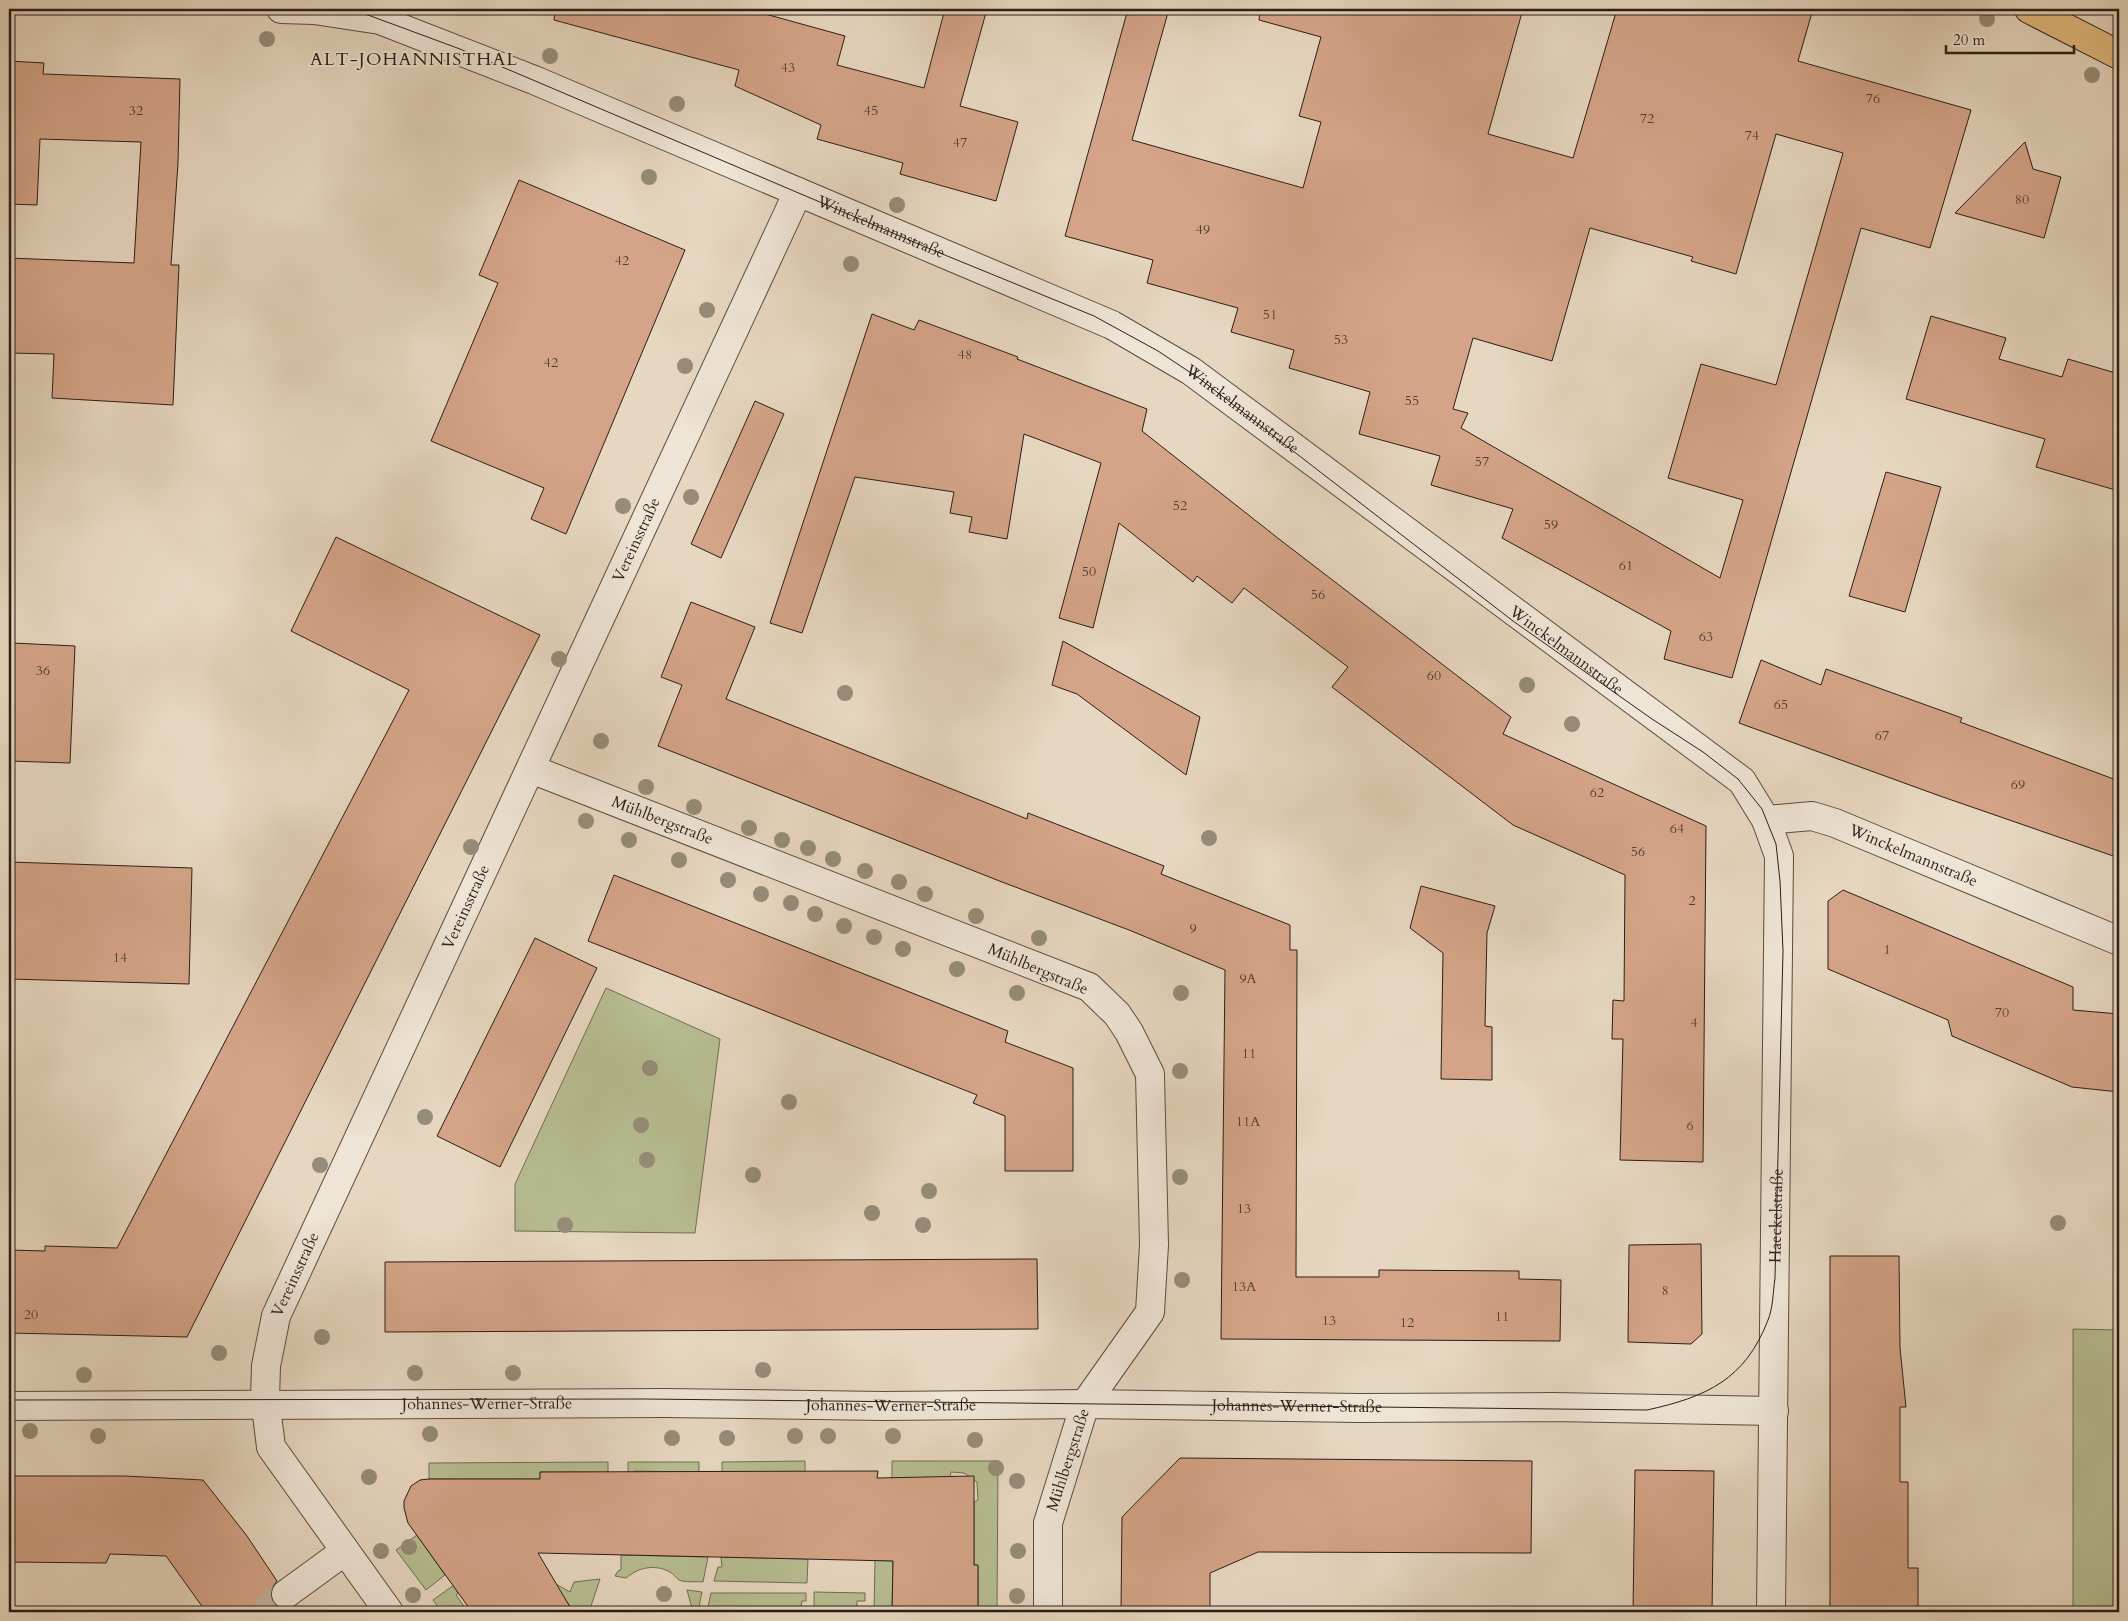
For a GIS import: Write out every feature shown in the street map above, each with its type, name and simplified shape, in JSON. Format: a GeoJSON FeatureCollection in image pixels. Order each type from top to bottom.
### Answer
{"type":"FeatureCollection","features":[{"type":"Feature","properties":{"kind":"main road"},"geometry":{"type":"LineString","coordinates":[[2029,9],[2119,55]]}},
{"type":"Feature","properties":{"kind":"street","name":"Winckelmannstraße"},"geometry":{"type":"LineString","coordinates":[[281,9],[382,14],[543,84],[1103,320],[1191,371],[1742,781],[1766,820],[1812,816],[1835,823],[2119,941]]}},
{"type":"Feature","properties":{"kind":"street","name":"Vereinsstraße"},"geometry":{"type":"LineString","coordinates":[[389,1612],[271,1447],[265,1404],[266,1366],[276,1316],[798,192]]}},
{"type":"Feature","properties":{"kind":"street","name":"Mühlbergstraße"},"geometry":{"type":"LineString","coordinates":[[531,769],[1089,987],[1117,1014],[1129,1032],[1150,1074],[1154,1245],[1150,1312],[1085,1404],[1048,1523],[1048,1612]]}},
{"type":"Feature","properties":{"kind":"street","name":"Haeckelstraße"},"geometry":{"type":"LineString","coordinates":[[1766,820],[1779,856],[1771,1612]]}},
{"type":"Feature","properties":{"kind":"street","name":"Johannes-Werner-Straße"},"geometry":{"type":"LineString","coordinates":[[9,1406],[664,1403],[883,1406],[1085,1404],[1774,1411]]}},
{"type":"Feature","properties":{"kind":"street"},"geometry":{"type":"LineString","coordinates":[[286,1594],[345,1551]]}},
{"type":"Feature","properties":{"kind":"green space"},"geometry":{"type":"Polygon","coordinates":[[[606,988],[720,1039],[695,1233],[515,1231],[515,1184],[606,988]]]}},
{"type":"Feature","properties":{"kind":"green space"},"geometry":{"type":"Polygon","coordinates":[[[2073,1329],[2119,1330],[2119,1612],[2073,1612],[2073,1329]]]}},
{"type":"Feature","properties":{"kind":"green space"},"geometry":{"type":"Polygon","coordinates":[[[805,1461],[805,1478],[722,1478],[722,1462],[805,1461]]]}},
{"type":"Feature","properties":{"kind":"green space"},"geometry":{"type":"Polygon","coordinates":[[[892,1461],[998,1461],[997,1612],[978,1612],[978,1566],[974,1565],[974,1502],[978,1500],[977,1482],[964,1473],[951,1472],[950,1477],[892,1478],[892,1461]]]}},
{"type":"Feature","properties":{"kind":"green space"},"geometry":{"type":"Polygon","coordinates":[[[608,1462],[608,1479],[593,1472],[540,1472],[540,1479],[429,1479],[429,1463],[608,1462]]]}},
{"type":"Feature","properties":{"kind":"green space"},"geometry":{"type":"Polygon","coordinates":[[[628,1462],[699,1462],[699,1478],[689,1472],[635,1471],[628,1478],[628,1462]]]}},
{"type":"Feature","properties":{"kind":"green space"},"geometry":{"type":"Polygon","coordinates":[[[417,1535],[445,1575],[426,1590],[396,1550],[417,1535]]]}},
{"type":"Feature","properties":{"kind":"green space"},"geometry":{"type":"Polygon","coordinates":[[[621,1555],[708,1557],[703,1582],[688,1582],[679,1580],[671,1573],[653,1567],[636,1571],[626,1578],[615,1576],[621,1570],[621,1555]]]}},
{"type":"Feature","properties":{"kind":"green space"},"geometry":{"type":"Polygon","coordinates":[[[721,1557],[808,1559],[807,1583],[714,1581],[718,1567],[722,1567],[721,1557]]]}},
{"type":"Feature","properties":{"kind":"green space"},"geometry":{"type":"Polygon","coordinates":[[[875,1560],[893,1561],[892,1612],[874,1612],[875,1560]]]}},
{"type":"Feature","properties":{"kind":"green space"},"geometry":{"type":"Polygon","coordinates":[[[543,1577],[570,1592],[574,1582],[600,1579],[589,1612],[573,1612],[566,1600],[557,1599],[543,1577]]]}},
{"type":"Feature","properties":{"kind":"green space"},"geometry":{"type":"Polygon","coordinates":[[[454,1585],[458,1593],[456,1595],[468,1612],[442,1612],[433,1600],[454,1585]]]}},
{"type":"Feature","properties":{"kind":"green space"},"geometry":{"type":"Polygon","coordinates":[[[687,1590],[702,1592],[698,1612],[692,1612],[687,1590]]]}},
{"type":"Feature","properties":{"kind":"green space"},"geometry":{"type":"Polygon","coordinates":[[[814,1592],[865,1593],[865,1601],[857,1601],[857,1612],[814,1612],[814,1592]]]}},
{"type":"Feature","properties":{"kind":"green space"},"geometry":{"type":"Polygon","coordinates":[[[711,1593],[806,1593],[806,1601],[802,1601],[800,1612],[707,1612],[711,1593]]]}},
{"type":"Feature","properties":{"kind":"building"},"geometry":{"type":"Polygon","coordinates":[[[555,9],[747,9],[845,36],[837,65],[924,88],[945,9],[987,9],[960,106],[1018,122],[996,201],[900,174],[903,163],[817,139],[821,125],[735,86],[739,70],[554,20],[555,9]]]}},
{"type":"Feature","properties":{"kind":"building"},"geometry":{"type":"Polygon","coordinates":[[[1128,9],[1169,9],[1132,140],[1303,188],[1321,122],[1299,116],[1321,37],[1259,20],[1260,9],[1523,9],[1488,134],[1573,158],[1617,9],[1813,9],[1798,61],[1971,110],[1930,248],[1861,228],[1732,678],[1664,659],[1671,631],[1502,538],[1513,509],[1431,485],[1440,456],[1359,434],[1370,392],[1289,368],[1294,350],[1231,332],[1238,308],[1147,283],[1153,260],[1065,236],[1128,9]],[[1776,134],[1736,274],[1691,261],[1693,257],[1590,228],[1552,361],[1473,338],[1453,409],[1468,413],[1461,428],[1720,578],[1743,500],[1668,478],[1701,364],[1776,385],[1843,153],[1776,134]]]}},
{"type":"Feature","properties":{"kind":"building"},"geometry":{"type":"Polygon","coordinates":[[[9,61],[44,63],[43,74],[180,79],[178,163],[171,265],[179,265],[173,405],[52,398],[54,354],[9,353],[9,258],[134,263],[141,142],[40,139],[37,205],[9,204],[9,61]]]}},
{"type":"Feature","properties":{"kind":"building"},"geometry":{"type":"Polygon","coordinates":[[[2025,142],[2033,169],[2061,177],[2044,238],[1955,213],[2025,142]]]}},
{"type":"Feature","properties":{"kind":"building"},"geometry":{"type":"Polygon","coordinates":[[[519,180],[685,250],[566,534],[531,519],[544,488],[431,441],[498,283],[479,275],[519,180]]]}},
{"type":"Feature","properties":{"kind":"building"},"geometry":{"type":"Polygon","coordinates":[[[872,314],[914,330],[919,320],[1018,357],[1017,359],[1147,409],[1142,431],[1511,717],[1503,734],[1706,826],[1703,1162],[1620,1160],[1623,1039],[1612,1039],[1613,1000],[1624,1001],[1625,875],[1513,825],[1332,687],[1348,667],[1244,588],[1232,603],[1197,576],[1193,582],[1119,523],[1093,628],[1059,618],[1101,463],[1024,434],[1007,539],[969,532],[972,517],[950,513],[954,492],[855,477],[802,633],[770,623],[872,314]]]}},
{"type":"Feature","properties":{"kind":"building"},"geometry":{"type":"Polygon","coordinates":[[[1931,316],[2006,338],[1999,359],[2062,377],[2068,359],[2119,374],[2119,491],[2036,467],[2045,439],[1906,399],[1931,316]]]}},
{"type":"Feature","properties":{"kind":"building"},"geometry":{"type":"Polygon","coordinates":[[[755,401],[784,414],[721,558],[691,544],[755,401]]]}},
{"type":"Feature","properties":{"kind":"building"},"geometry":{"type":"Polygon","coordinates":[[[1886,472],[1941,487],[1905,612],[1849,596],[1886,472]]]}},
{"type":"Feature","properties":{"kind":"building"},"geometry":{"type":"Polygon","coordinates":[[[336,537],[540,635],[187,1337],[9,1333],[9,1250],[45,1251],[45,1246],[117,1248],[409,690],[291,631],[336,537]]]}},
{"type":"Feature","properties":{"kind":"building"},"geometry":{"type":"Polygon","coordinates":[[[691,602],[755,627],[726,699],[1027,819],[1028,813],[1164,866],[1161,874],[1290,925],[1290,950],[1297,950],[1296,1277],[1379,1277],[1379,1270],[1519,1271],[1519,1279],[1561,1280],[1560,1341],[1221,1339],[1225,970],[1129,930],[1002,882],[658,746],[682,685],[661,677],[691,602]]]}},
{"type":"Feature","properties":{"kind":"building"},"geometry":{"type":"Polygon","coordinates":[[[1063,641],[1200,717],[1186,775],[1077,694],[1052,685],[1063,641]]]}},
{"type":"Feature","properties":{"kind":"building"},"geometry":{"type":"Polygon","coordinates":[[[12,643],[75,646],[70,763],[9,761],[12,643]]]}},
{"type":"Feature","properties":{"kind":"building"},"geometry":{"type":"Polygon","coordinates":[[[1761,660],[1821,685],[1826,669],[1962,718],[1960,722],[2119,781],[2119,858],[1940,796],[1739,723],[1761,660]]]}},
{"type":"Feature","properties":{"kind":"building"},"geometry":{"type":"Polygon","coordinates":[[[9,862],[192,868],[189,984],[9,979],[9,862]]]}},
{"type":"Feature","properties":{"kind":"building"},"geometry":{"type":"Polygon","coordinates":[[[614,875],[1008,1031],[1005,1042],[1073,1068],[1073,1171],[1005,1171],[1005,1116],[973,1103],[977,1095],[588,941],[614,875]]]}},
{"type":"Feature","properties":{"kind":"building"},"geometry":{"type":"Polygon","coordinates":[[[1421,886],[1495,906],[1487,933],[1485,1026],[1492,1027],[1492,1080],[1441,1079],[1443,953],[1410,928],[1421,886]]]}},
{"type":"Feature","properties":{"kind":"building"},"geometry":{"type":"Polygon","coordinates":[[[1843,890],[2073,987],[2073,1010],[2119,1014],[2119,1092],[2072,1087],[1952,1036],[1948,1020],[1828,969],[1828,901],[1843,890]]]}},
{"type":"Feature","properties":{"kind":"building"},"geometry":{"type":"Polygon","coordinates":[[[535,938],[597,968],[500,1167],[437,1136],[535,938]]]}},
{"type":"Feature","properties":{"kind":"building"},"geometry":{"type":"Polygon","coordinates":[[[1701,1244],[1702,1334],[1691,1344],[1628,1342],[1629,1245],[1701,1244]]]}},
{"type":"Feature","properties":{"kind":"building"},"geometry":{"type":"Polygon","coordinates":[[[1830,1256],[1899,1256],[1900,1348],[1906,1407],[1900,1407],[1900,1482],[1908,1482],[1908,1568],[1918,1568],[1918,1612],[1830,1612],[1830,1256]]]}},
{"type":"Feature","properties":{"kind":"building"},"geometry":{"type":"Polygon","coordinates":[[[1037,1259],[1038,1329],[385,1332],[385,1262],[1037,1259]]]}},
{"type":"Feature","properties":{"kind":"building"},"geometry":{"type":"Polygon","coordinates":[[[1180,1458],[1532,1461],[1531,1553],[1258,1552],[1210,1573],[1210,1612],[1121,1612],[1122,1517],[1180,1458]]]}},
{"type":"Feature","properties":{"kind":"building"},"geometry":{"type":"Polygon","coordinates":[[[1635,1470],[1714,1471],[1712,1612],[1633,1612],[1635,1470]]]}},
{"type":"Feature","properties":{"kind":"building"},"geometry":{"type":"Polygon","coordinates":[[[878,1471],[877,1478],[974,1476],[974,1565],[978,1565],[978,1612],[892,1612],[893,1561],[538,1553],[573,1612],[472,1612],[408,1523],[404,1508],[404,1501],[411,1486],[420,1480],[429,1479],[540,1479],[540,1472],[878,1471]]]}},
{"type":"Feature","properties":{"kind":"building"},"geometry":{"type":"Polygon","coordinates":[[[9,1476],[125,1476],[203,1480],[247,1536],[277,1581],[272,1588],[271,1596],[273,1603],[280,1608],[288,1609],[295,1607],[299,1612],[206,1612],[166,1556],[110,1554],[106,1563],[9,1562],[9,1476]]]}},
{"type":"Feature","properties":{"kind":"tunnel"},"geometry":{"type":"LineString","coordinates":[[262,1612],[286,1594]]}},
{"type":"Feature","properties":{"kind":"tram line"},"geometry":{"type":"LineString","coordinates":[[9,1400],[645,1399],[1647,1410],[1688,1399],[1721,1383],[1748,1358],[1759,1341],[1771,1310],[1775,1278],[1783,951],[1780,881],[1776,844],[1762,809],[1738,779],[1703,752],[1652,719],[1513,621],[1200,379],[1158,351],[1094,316],[935,251],[460,49],[368,15],[336,9]]}},
{"type":"Feature","properties":{"kind":"district","name":"ALT-JOHANNISTHAL"},"geometry":{"type":"Point","coordinates":[414,59]}}]}
